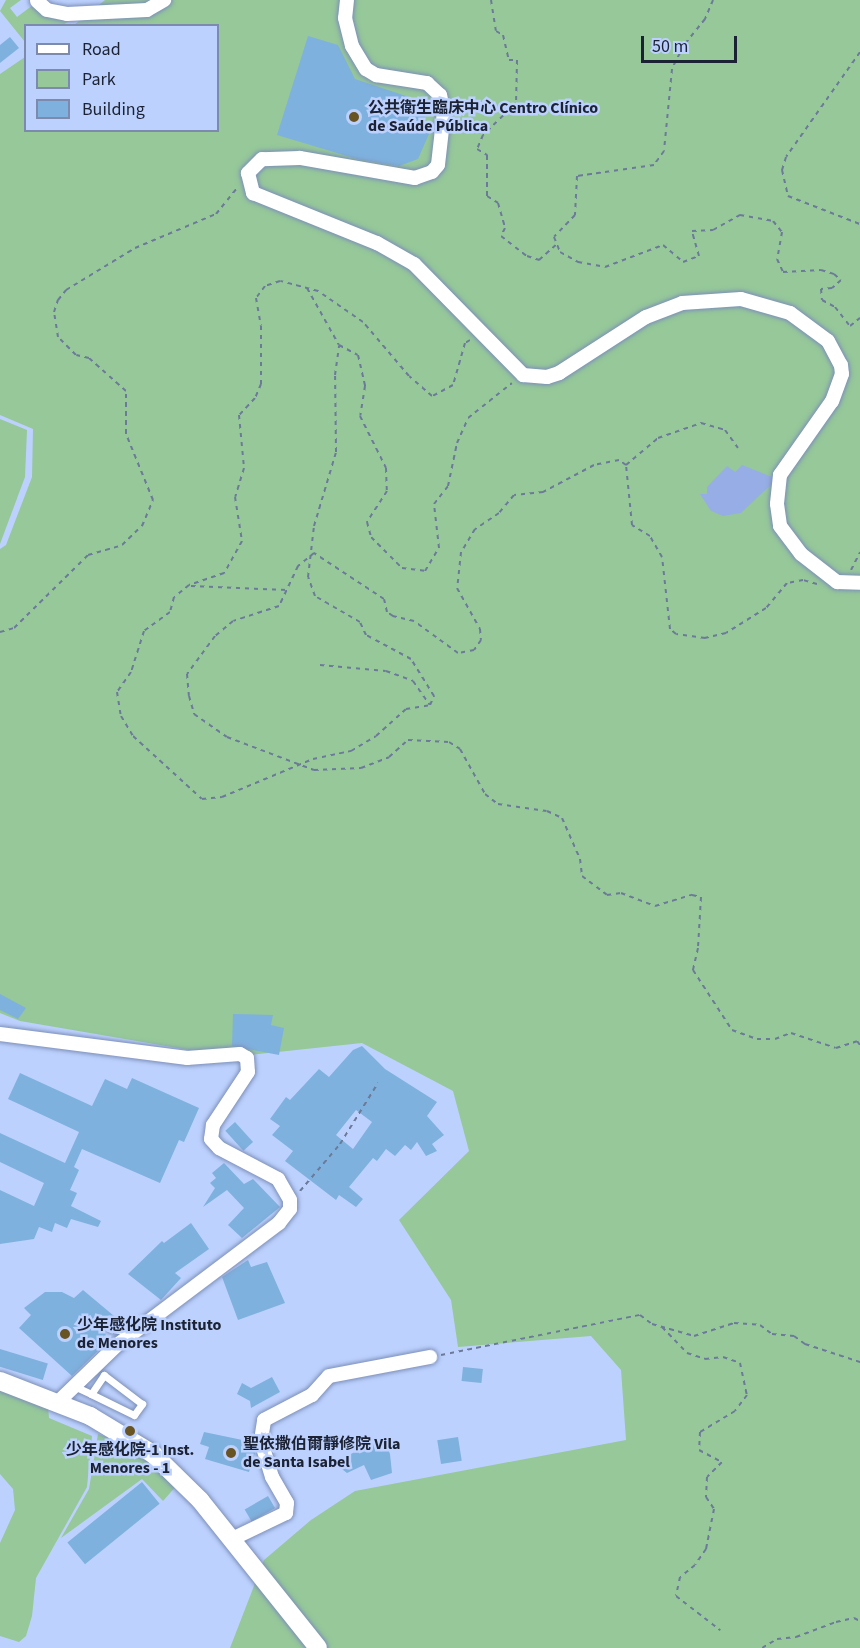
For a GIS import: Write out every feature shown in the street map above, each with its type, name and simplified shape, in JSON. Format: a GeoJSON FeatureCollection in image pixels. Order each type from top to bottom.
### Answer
{"type":"FeatureCollection","features":[{"type":"Feature","properties":{"kind":"main road"},"geometry":{"type":"LineString","coordinates":[[0,1381],[58,1402],[153,1454],[200,1500],[318,1648]]}},
{"type":"Feature","properties":{"kind":"street"},"geometry":{"type":"LineString","coordinates":[[90,0],[98,12]]}},
{"type":"Feature","properties":{"kind":"street"},"geometry":{"type":"LineString","coordinates":[[37,1],[55,12],[98,12],[147,10],[164,0]]}},
{"type":"Feature","properties":{"kind":"street"},"geometry":{"type":"LineString","coordinates":[[347,0],[345,18],[352,46],[366,69],[376,75],[427,83],[440,95],[444,112],[438,165],[432,172],[415,178],[281,157],[262,159],[248,173],[249,187],[259,197],[377,243],[414,264],[481,335],[523,375],[547,377],[559,373],[646,317],[682,303],[741,299],[763,303],[798,318],[828,341],[841,365],[842,374],[832,401],[780,475],[778,516],[790,543],[837,582],[860,583]]}},
{"type":"Feature","properties":{"kind":"street"},"geometry":{"type":"LineString","coordinates":[[0,1034],[180,1058],[233,1053],[247,1058],[249,1072],[213,1125],[211,1139],[219,1148],[278,1179],[289,1192],[290,1209],[279,1223],[113,1348],[58,1402]]}},
{"type":"Feature","properties":{"kind":"street"},"geometry":{"type":"LineString","coordinates":[[232,1539],[284,1518],[286,1513],[287,1503],[272,1477],[261,1440],[264,1420],[312,1395],[329,1376],[430,1357]]}},
{"type":"Feature","properties":{"kind":"lane"},"geometry":{"type":"LineString","coordinates":[[74,1386],[134,1415],[142,1404],[104,1375],[91,1394]]}},
{"type":"Feature","properties":{"kind":"path"},"geometry":{"type":"LineString","coordinates":[[491,0],[496,31],[503,35],[509,60],[517,60],[516,103],[483,135],[477,149],[487,155],[487,196],[498,203],[505,228],[501,236],[527,256],[538,260],[557,244]]}},
{"type":"Feature","properties":{"kind":"path"},"geometry":{"type":"LineString","coordinates":[[713,0],[705,19],[684,45],[672,69],[664,151],[654,165],[577,176],[575,215],[554,237],[560,252],[578,261],[604,267],[663,244],[683,262],[699,256],[692,231],[713,230],[740,215],[773,221],[782,232],[777,259],[783,272],[821,270],[834,274],[841,280],[832,288],[821,289],[822,300],[835,307],[850,326],[860,318]]}},
{"type":"Feature","properties":{"kind":"path"},"geometry":{"type":"LineString","coordinates":[[860,52],[786,157],[782,170],[788,196],[860,224]]}},
{"type":"Feature","properties":{"kind":"path"},"geometry":{"type":"LineString","coordinates":[[0,632],[14,627],[88,555],[122,544],[142,526],[153,500],[126,434],[126,391],[89,358],[71,351],[57,338],[53,318],[58,300],[66,290],[135,248],[216,214],[248,173]]}},
{"type":"Feature","properties":{"kind":"path"},"geometry":{"type":"LineString","coordinates":[[430,705],[406,709],[376,736],[351,751],[313,759],[222,797],[202,799],[133,736],[121,716],[117,692],[131,672],[144,631],[170,612],[174,597],[189,585],[224,573],[242,541],[235,497],[244,468],[239,415],[255,398],[261,384],[261,326],[256,315],[256,298],[265,286],[280,281],[307,288],[363,322],[409,376],[432,396],[453,385],[465,343],[481,335]]}},
{"type":"Feature","properties":{"kind":"path"},"geometry":{"type":"LineString","coordinates":[[307,288],[339,345],[358,355],[365,386],[360,416],[387,468],[387,491],[366,522],[371,537],[402,568],[425,571],[439,548],[434,504],[448,486],[457,443],[468,418],[523,375]]}},
{"type":"Feature","properties":{"kind":"path"},"geometry":{"type":"LineString","coordinates":[[339,345],[335,375],[336,452],[311,540],[314,553],[308,577],[315,596],[360,622],[366,635],[411,659],[434,696],[430,705]]}},
{"type":"Feature","properties":{"kind":"path"},"geometry":{"type":"LineString","coordinates":[[626,465],[658,438],[701,423],[725,430],[738,448]]}},
{"type":"Feature","properties":{"kind":"path"},"geometry":{"type":"LineString","coordinates":[[314,553],[384,600],[387,612],[393,616],[414,621],[453,650],[469,653],[478,646],[481,635],[457,588],[461,552],[476,529],[499,513],[514,495],[543,492],[594,465],[619,460],[626,465]]}},
{"type":"Feature","properties":{"kind":"path"},"geometry":{"type":"LineString","coordinates":[[626,465],[629,517],[660,552],[670,629],[675,634],[705,638],[726,633],[747,623],[795,580],[819,585],[837,582],[852,570],[860,552]]}},
{"type":"Feature","properties":{"kind":"path"},"geometry":{"type":"LineString","coordinates":[[314,553],[298,566],[289,590],[279,606],[233,621],[215,636],[187,674],[194,714],[246,747],[314,770],[361,768],[389,757],[408,740],[448,742],[460,749],[485,794],[498,804],[547,811],[562,818],[580,859],[582,876],[608,895],[621,893],[655,906],[692,895],[701,897],[698,948],[693,970],[732,1030],[757,1039],[790,1033],[836,1048],[857,1041],[860,1045]]}},
{"type":"Feature","properties":{"kind":"path"},"geometry":{"type":"LineString","coordinates":[[189,585],[289,590]]}},
{"type":"Feature","properties":{"kind":"path"},"geometry":{"type":"LineString","coordinates":[[320,665],[386,671],[413,681],[430,705]]}},
{"type":"Feature","properties":{"kind":"path"},"geometry":{"type":"LineString","coordinates":[[303,1192],[378,1083]]}},
{"type":"Feature","properties":{"kind":"path"},"geometry":{"type":"LineString","coordinates":[[430,1357],[640,1315],[662,1327],[694,1336],[734,1323],[760,1325],[772,1334],[794,1336],[805,1344],[860,1362]]}},
{"type":"Feature","properties":{"kind":"path"},"geometry":{"type":"LineString","coordinates":[[662,1327],[687,1353],[705,1359],[723,1357],[740,1363],[747,1395],[735,1411],[700,1432],[699,1450],[722,1462],[707,1477],[706,1497],[714,1509],[706,1549],[695,1565],[680,1577],[676,1596],[720,1630]]}},
{"type":"Feature","properties":{"kind":"path"},"geometry":{"type":"LineString","coordinates":[[762,1648],[777,1639],[796,1637],[836,1622],[854,1618],[860,1621]]}},
{"type":"Feature","properties":{"kind":"green space"},"geometry":{"type":"Polygon","coordinates":[[[6,0],[21,0],[10,8],[17,17],[33,5],[72,19],[64,24],[24,24],[24,41],[0,11],[6,0]]]}},
{"type":"Feature","properties":{"kind":"green space"},"geometry":{"type":"Polygon","coordinates":[[[105,0],[860,0],[860,1648],[230,1648],[264,1560],[311,1520],[355,1491],[626,1440],[621,1370],[591,1336],[458,1347],[451,1300],[399,1220],[469,1151],[453,1091],[362,1043],[230,1057],[20,1021],[0,1013],[0,549],[6,545],[32,477],[33,429],[0,415],[0,74],[24,58],[24,132],[219,132],[219,24],[75,24],[105,0]]]}},
{"type":"Feature","properties":{"kind":"green space"},"geometry":{"type":"Polygon","coordinates":[[[0,419],[27,430],[25,477],[0,544],[0,419]]]}},
{"type":"Feature","properties":{"kind":"green space"},"geometry":{"type":"Polygon","coordinates":[[[0,1389],[48,1407],[49,1418],[92,1436],[87,1487],[36,1578],[32,1616],[26,1636],[19,1642],[0,1636],[0,1543],[15,1510],[13,1489],[0,1474],[0,1389]]]}},
{"type":"Feature","properties":{"kind":"green space"},"geometry":{"type":"Polygon","coordinates":[[[98,1434],[137,1448],[178,1484],[163,1501],[142,1479],[61,1538],[89,1489],[98,1434]]]}},
{"type":"Feature","properties":{"kind":"water"},"geometry":{"type":"Polygon","coordinates":[[[742,465],[777,479],[741,513],[723,516],[711,511],[700,494],[707,494],[707,487],[727,466],[735,472],[742,465]]]}},
{"type":"Feature","properties":{"kind":"building","name":"公共衛生臨床中心 Centro Clínico de Saúde Pública"},"geometry":{"type":"Polygon","coordinates":[[[308,36],[338,45],[355,79],[421,101],[429,134],[418,159],[399,166],[357,159],[277,135],[308,36]]]}},
{"type":"Feature","properties":{"kind":"building"},"geometry":{"type":"Polygon","coordinates":[[[10,37],[19,48],[0,63],[0,45],[10,37]]]}},
{"type":"Feature","properties":{"kind":"building"},"geometry":{"type":"Polygon","coordinates":[[[0,994],[26,1008],[18,1019],[0,1010],[0,994]]]}},
{"type":"Feature","properties":{"kind":"building"},"geometry":{"type":"Polygon","coordinates":[[[233,1014],[273,1015],[271,1025],[284,1028],[279,1055],[232,1046],[233,1014]]]}},
{"type":"Feature","properties":{"kind":"building"},"geometry":{"type":"Polygon","coordinates":[[[362,1046],[385,1069],[437,1102],[427,1116],[444,1135],[432,1144],[437,1151],[426,1156],[417,1142],[411,1150],[405,1145],[395,1156],[386,1149],[377,1161],[373,1158],[349,1187],[363,1199],[356,1207],[339,1195],[336,1200],[285,1161],[293,1151],[272,1135],[280,1126],[270,1119],[286,1097],[290,1100],[319,1069],[329,1077],[353,1050],[362,1046]],[[356,1110],[336,1135],[353,1149],[372,1122],[356,1110]]]}},
{"type":"Feature","properties":{"kind":"building"},"geometry":{"type":"Polygon","coordinates":[[[20,1073],[92,1106],[105,1079],[127,1089],[132,1078],[199,1108],[184,1142],[179,1140],[160,1183],[82,1149],[74,1167],[79,1170],[70,1190],[77,1193],[71,1206],[101,1221],[98,1227],[71,1219],[67,1228],[55,1223],[52,1232],[39,1227],[34,1239],[0,1244],[0,1190],[34,1206],[44,1183],[0,1162],[0,1133],[65,1163],[79,1132],[8,1099],[20,1073]]]}},
{"type":"Feature","properties":{"kind":"building"},"geometry":{"type":"Polygon","coordinates":[[[235,1122],[253,1142],[243,1151],[225,1131],[235,1122]]]}},
{"type":"Feature","properties":{"kind":"building"},"geometry":{"type":"Polygon","coordinates":[[[224,1163],[244,1184],[253,1179],[280,1207],[242,1238],[228,1225],[244,1208],[227,1190],[203,1207],[215,1188],[210,1183],[216,1178],[212,1173],[224,1163]]]}},
{"type":"Feature","properties":{"kind":"building"},"geometry":{"type":"Polygon","coordinates":[[[191,1223],[209,1249],[175,1273],[181,1278],[161,1300],[128,1274],[162,1241],[164,1243],[191,1223]]]}},
{"type":"Feature","properties":{"kind":"building"},"geometry":{"type":"Polygon","coordinates":[[[248,1260],[251,1267],[267,1262],[285,1303],[238,1320],[222,1277],[248,1260]]]}},
{"type":"Feature","properties":{"kind":"building","name":"少年感化院 Instituto de Menores"},"geometry":{"type":"Polygon","coordinates":[[[83,1290],[126,1326],[105,1324],[106,1343],[72,1376],[19,1328],[31,1315],[24,1308],[45,1292],[62,1292],[74,1298],[83,1290]]]}},
{"type":"Feature","properties":{"kind":"building"},"geometry":{"type":"Polygon","coordinates":[[[0,1349],[48,1364],[43,1380],[0,1367],[0,1349]]]}},
{"type":"Feature","properties":{"kind":"building"},"geometry":{"type":"Polygon","coordinates":[[[463,1367],[483,1369],[481,1383],[462,1381],[463,1367]]]}},
{"type":"Feature","properties":{"kind":"building"},"geometry":{"type":"Polygon","coordinates":[[[272,1377],[280,1392],[251,1408],[250,1401],[237,1394],[242,1383],[251,1388],[272,1377]]]}},
{"type":"Feature","properties":{"kind":"building","name":"聖依撒伯爾靜修院 Vila de Santa Isabel"},"geometry":{"type":"Polygon","coordinates":[[[204,1432],[252,1442],[255,1453],[249,1472],[205,1459],[209,1447],[200,1444],[204,1432]]]}},
{"type":"Feature","properties":{"kind":"building"},"geometry":{"type":"Polygon","coordinates":[[[383,1437],[390,1454],[392,1473],[371,1480],[364,1465],[347,1473],[334,1463],[383,1437]]]}},
{"type":"Feature","properties":{"kind":"building"},"geometry":{"type":"Polygon","coordinates":[[[458,1437],[462,1461],[441,1464],[437,1440],[458,1437]]]}},
{"type":"Feature","properties":{"kind":"building"},"geometry":{"type":"Polygon","coordinates":[[[142,1482],[160,1504],[85,1564],[67,1542],[142,1482]]]}},
{"type":"Feature","properties":{"kind":"building"},"geometry":{"type":"Polygon","coordinates":[[[268,1496],[275,1508],[252,1522],[245,1510],[268,1496]]]}},
{"type":"Feature","properties":{"kind":"place","name":"公共衛生臨床中心 Centro Clínico de Saúde Pública"},"geometry":{"type":"Point","coordinates":[354,117]}},
{"type":"Feature","properties":{"kind":"place","name":"少年感化院 Instituto de Menores"},"geometry":{"type":"Point","coordinates":[65,1334]}},
{"type":"Feature","properties":{"kind":"place","name":"少年感化院-1 Inst. Menores - 1"},"geometry":{"type":"Point","coordinates":[130,1431]}},
{"type":"Feature","properties":{"kind":"place","name":"聖依撒伯爾靜修院 Vila de Santa Isabel"},"geometry":{"type":"Point","coordinates":[231,1453]}}]}
